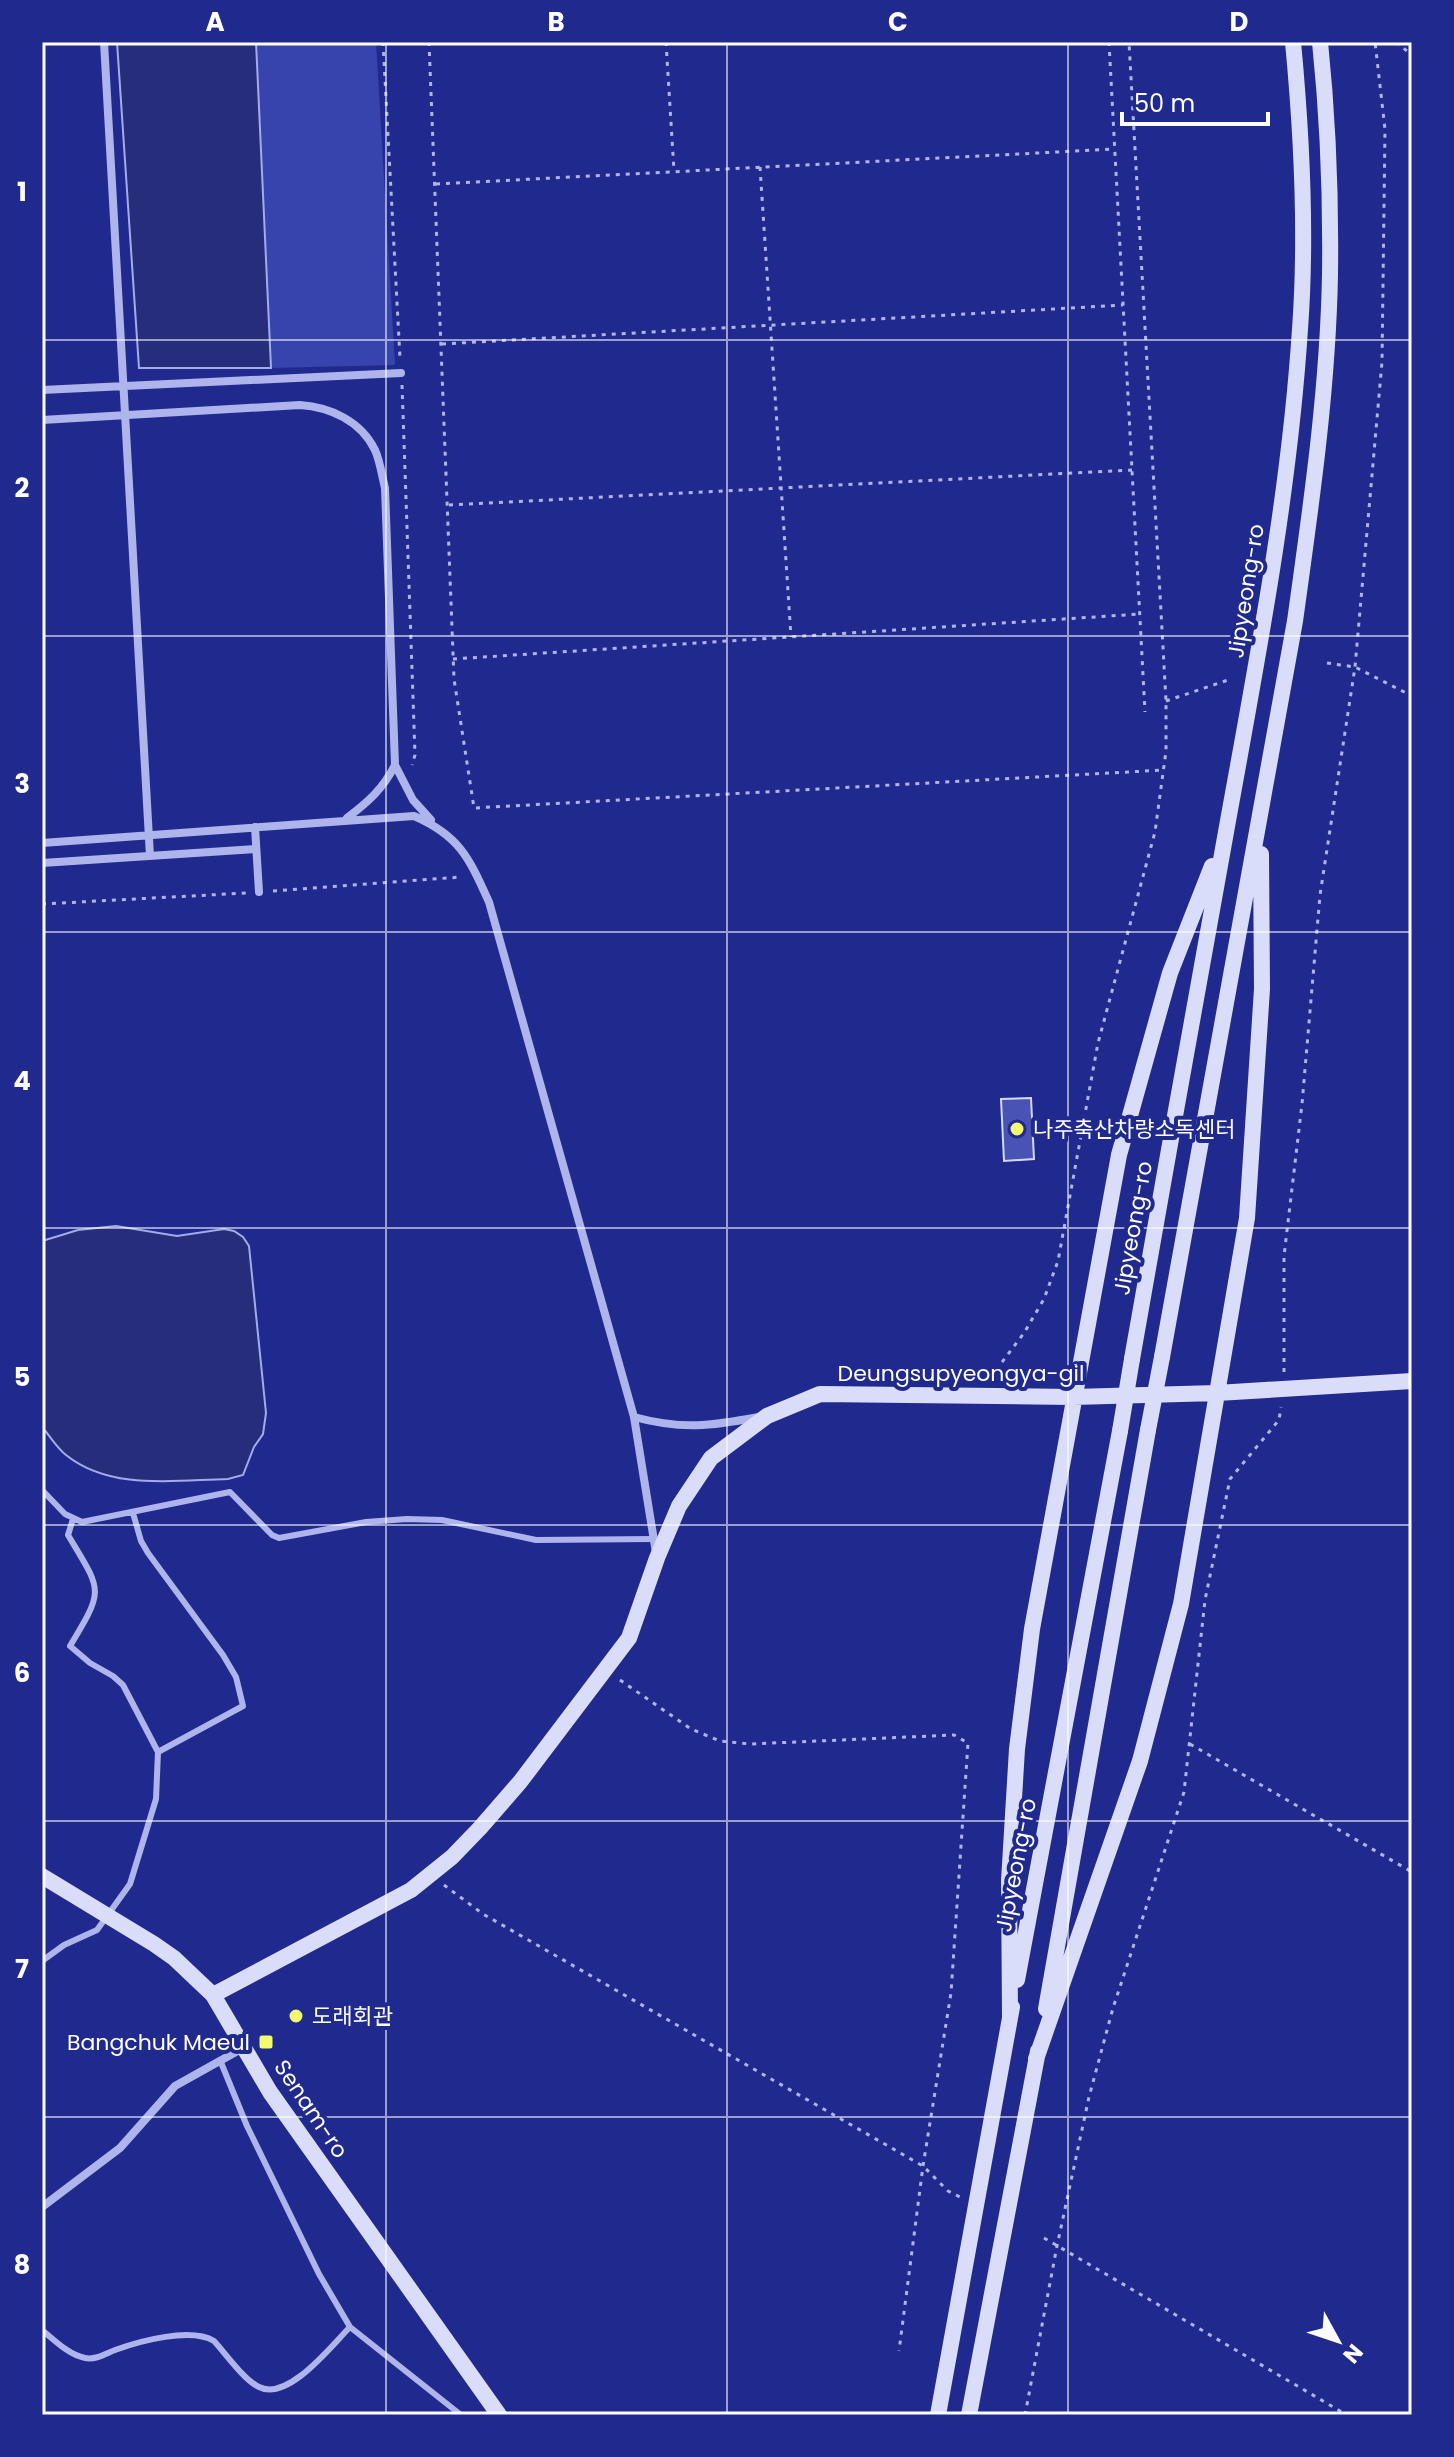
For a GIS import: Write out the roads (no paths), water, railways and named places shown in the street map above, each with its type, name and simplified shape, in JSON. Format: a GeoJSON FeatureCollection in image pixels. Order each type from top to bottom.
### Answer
{"type":"FeatureCollection","features":[{"type":"Feature","properties":{"kind":"main road","name":"Jipyeong-ro"},"geometry":{"type":"LineString","coordinates":[[938,2415],[1120,1431],[1269,601],[1298,355],[1303,215],[1299,101],[1293,42]]}},
{"type":"Feature","properties":{"kind":"main road"},"geometry":{"type":"LineString","coordinates":[[969,2415],[1295,621],[1323,392],[1330,276],[1329,158],[1320,42]]}},
{"type":"Feature","properties":{"kind":"main road"},"geometry":{"type":"LineString","coordinates":[[1036,2059],[1140,1761],[1181,1604],[1247,1218],[1262,989],[1261,812]]}},
{"type":"Feature","properties":{"kind":"main road"},"geometry":{"type":"LineString","coordinates":[[1010,2017],[1009,1881],[1017,1749],[1032,1629],[1073,1397],[1119,1155],[1170,973],[1226,831]]}},
{"type":"Feature","properties":{"kind":"main road","name":"Deungsupyeongya-gil"},"geometry":{"type":"LineString","coordinates":[[213,1995],[393,1902],[432,1875],[480,1828],[510,1794],[629,1638],[679,1506],[711,1458],[767,1416],[820,1394],[1073,1397],[1217,1393],[1412,1381]]}},
{"type":"Feature","properties":{"kind":"main road","name":"Senam-ro"},"geometry":{"type":"LineString","coordinates":[[42,1876],[174,1958],[213,1995],[270,2092],[499,2415]]}},
{"type":"Feature","properties":{"kind":"street"},"geometry":{"type":"LineString","coordinates":[[104,42],[150,856]]}},
{"type":"Feature","properties":{"kind":"street"},"geometry":{"type":"LineString","coordinates":[[42,390],[401,373]]}},
{"type":"Feature","properties":{"kind":"street"},"geometry":{"type":"LineString","coordinates":[[42,420],[317,406],[346,418],[375,450],[385,488],[395,765],[413,800],[458,844],[472,865],[489,902],[634,1417],[657,1558]]}},
{"type":"Feature","properties":{"kind":"street"},"geometry":{"type":"LineString","coordinates":[[345,820],[376,795],[395,765]]}},
{"type":"Feature","properties":{"kind":"street"},"geometry":{"type":"LineString","coordinates":[[42,843],[414,816],[438,826]]}},
{"type":"Feature","properties":{"kind":"street"},"geometry":{"type":"LineString","coordinates":[[255,827],[259,892]]}},
{"type":"Feature","properties":{"kind":"street"},"geometry":{"type":"LineString","coordinates":[[42,863],[256,849]]}},
{"type":"Feature","properties":{"kind":"street"},"geometry":{"type":"LineString","coordinates":[[634,1417],[666,1426],[688,1426],[767,1416]]}},
{"type":"Feature","properties":{"kind":"street"},"geometry":{"type":"LineString","coordinates":[[42,2207],[120,2148],[175,2086],[244,2047]]}},
{"type":"Feature","properties":{"kind":"lane"},"geometry":{"type":"LineString","coordinates":[[42,1490],[73,1519],[91,1522],[224,1491],[236,1497],[272,1535],[279,1538],[366,1522],[407,1519],[442,1520],[536,1540],[654,1539]]}},
{"type":"Feature","properties":{"kind":"lane"},"geometry":{"type":"LineString","coordinates":[[133,1513],[148,1553],[215,1643],[236,1677],[243,1706],[158,1752]]}},
{"type":"Feature","properties":{"kind":"lane"},"geometry":{"type":"LineString","coordinates":[[42,1961],[64,1945],[97,1930],[109,1915],[130,1884],[156,1799],[158,1752],[123,1685],[70,1646],[92,1611],[96,1590],[68,1535],[73,1519]]}},
{"type":"Feature","properties":{"kind":"lane"},"geometry":{"type":"LineString","coordinates":[[220,2060],[266,2166],[319,2274],[350,2327],[461,2415]]}},
{"type":"Feature","properties":{"kind":"lane"},"geometry":{"type":"LineString","coordinates":[[43,2333],[72,2352],[88,2358],[154,2339],[206,2336],[254,2384],[268,2389],[290,2384],[350,2327]]}},
{"type":"Feature","properties":{"kind":"place","name":"나주축산차량소독센터"},"geometry":{"type":"Point","coordinates":[1017,1129]}},
{"type":"Feature","properties":{"kind":"place","name":"도래회관"},"geometry":{"type":"Point","coordinates":[296,2016]}},
{"type":"Feature","properties":{"kind":"place","name":"Bangchuk Maeul"},"geometry":{"type":"Point","coordinates":[266,2042]}}]}
